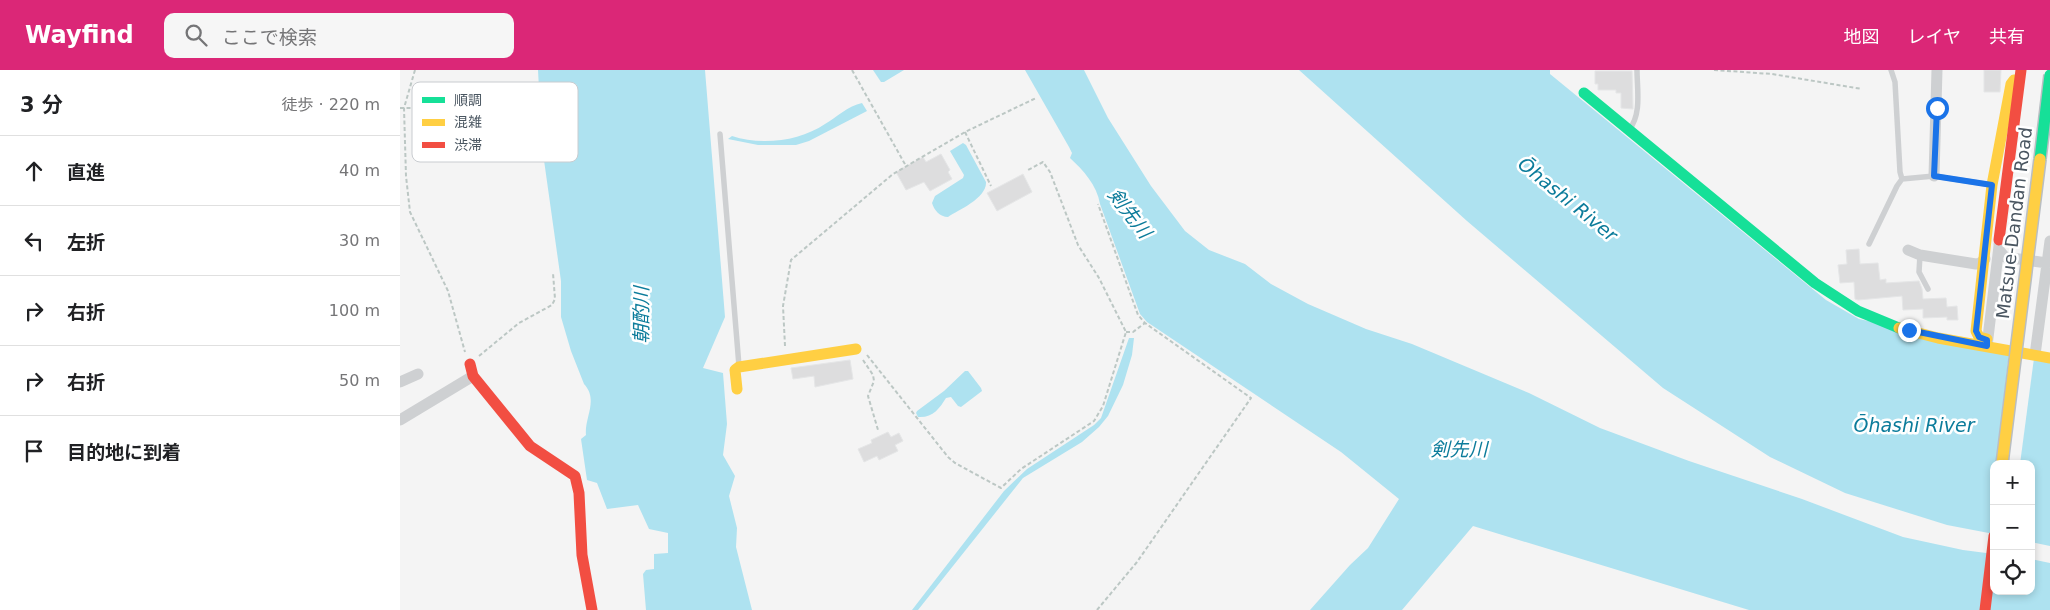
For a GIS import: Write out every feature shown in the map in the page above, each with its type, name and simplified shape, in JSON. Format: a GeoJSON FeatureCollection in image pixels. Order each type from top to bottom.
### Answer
{"type":"FeatureCollection","features":[{"type":"Feature","properties":{"kind":"main road"},"geometry":{"type":"LineString","coordinates":[[1987,343],[1979,337],[1976,331],[1992,185],[2011,84],[2020,75]]}},
{"type":"Feature","properties":{"kind":"main road"},"geometry":{"type":"LineString","coordinates":[[1999,243],[2020,75]]}},
{"type":"Feature","properties":{"kind":"main road","name":"Matsue-Dandan Road"},"geometry":{"type":"LineString","coordinates":[[2002,460],[2050,75]]}},
{"type":"Feature","properties":{"kind":"main road"},"geometry":{"type":"LineString","coordinates":[[1584,93],[1737,220],[1844,304],[1875,319],[1930,335],[1987,343],[2050,358]]}},
{"type":"Feature","properties":{"kind":"main road"},"geometry":{"type":"LineString","coordinates":[[737,389],[736,370],[739,368],[860,350]]}},
{"type":"Feature","properties":{"kind":"main road"},"geometry":{"type":"LineString","coordinates":[[470,364],[473,376],[530,446],[574,476],[578,484],[579,522],[586,584],[592,610]]}},
{"type":"Feature","properties":{"kind":"main road"},"geometry":{"type":"LineString","coordinates":[[1985,610],[1992,550]]}},
{"type":"Feature","properties":{"kind":"street"},"geometry":{"type":"LineString","coordinates":[[1934,176],[1937,70]]}},
{"type":"Feature","properties":{"kind":"street"},"geometry":{"type":"LineString","coordinates":[[2035,355],[2050,241]]}},
{"type":"Feature","properties":{"kind":"street"},"geometry":{"type":"LineString","coordinates":[[1999,243],[1999,250],[2005,257],[2047,263]]}},
{"type":"Feature","properties":{"kind":"street"},"geometry":{"type":"LineString","coordinates":[[1987,343],[1999,243]]}},
{"type":"Feature","properties":{"kind":"street"},"geometry":{"type":"LineString","coordinates":[[1908,250],[1920,255],[1976,264],[1985,259]]}},
{"type":"Feature","properties":{"kind":"street"},"geometry":{"type":"LineString","coordinates":[[400,382],[418,374]]}},
{"type":"Feature","properties":{"kind":"street"},"geometry":{"type":"LineString","coordinates":[[400,420],[473,376]]}},
{"type":"Feature","properties":{"kind":"lane"},"geometry":{"type":"LineString","coordinates":[[1629,130],[1635,121],[1637,108],[1637,70]]}},
{"type":"Feature","properties":{"kind":"lane"},"geometry":{"type":"LineString","coordinates":[[1892,70],[1895,82],[1902,179]]}},
{"type":"Feature","properties":{"kind":"lane"},"geometry":{"type":"LineString","coordinates":[[720,134],[739,368]]}},
{"type":"Feature","properties":{"kind":"lane"},"geometry":{"type":"LineString","coordinates":[[1869,244],[1902,179],[1934,176],[1992,185]]}},
{"type":"Feature","properties":{"kind":"lane"},"geometry":{"type":"LineString","coordinates":[[1920,255],[1919,272],[1928,290]]}},
{"type":"Feature","properties":{"kind":"path"},"geometry":{"type":"LineString","coordinates":[[415,70],[404,108],[406,176],[410,212],[448,292],[461,341],[470,364],[519,323],[552,305],[555,299],[553,273]]}},
{"type":"Feature","properties":{"kind":"path"},"geometry":{"type":"LineString","coordinates":[[852,70],[906,166]]}},
{"type":"Feature","properties":{"kind":"path"},"geometry":{"type":"LineString","coordinates":[[1714,70],[1772,74],[1862,89]]}},
{"type":"Feature","properties":{"kind":"path"},"geometry":{"type":"LineString","coordinates":[[786,360],[783,306],[791,260],[893,174],[965,132],[1036,98]]}},
{"type":"Feature","properties":{"kind":"path"},"geometry":{"type":"LineString","coordinates":[[400,108],[412,108]]}},
{"type":"Feature","properties":{"kind":"path"},"geometry":{"type":"LineString","coordinates":[[965,132],[991,186]]}},
{"type":"Feature","properties":{"kind":"path"},"geometry":{"type":"LineString","coordinates":[[860,350],[955,464],[1001,488],[1021,470],[1094,420],[1103,406],[1126,332],[1099,278],[1078,245],[1047,167],[1043,162],[1028,170]]}},
{"type":"Feature","properties":{"kind":"path"},"geometry":{"type":"LineString","coordinates":[[1097,610],[1137,562],[1251,398],[1145,323],[1138,314],[1098,204]]}},
{"type":"Feature","properties":{"kind":"path"},"geometry":{"type":"LineString","coordinates":[[1126,332],[1132,332],[1145,323]]}},
{"type":"Feature","properties":{"kind":"path"},"geometry":{"type":"LineString","coordinates":[[860,350],[873,375],[874,381],[868,396],[878,430]]}},
{"type":"Feature","properties":{"kind":"water","name":"朝酌川"},"geometry":{"type":"Polygon","coordinates":[[[538,70],[705,70],[725,317],[703,368],[723,373],[727,424],[723,455],[735,476],[729,496],[737,528],[736,547],[752,610],[646,610],[643,574],[646,570],[654,569],[654,554],[668,553],[668,533],[649,529],[638,505],[607,509],[597,483],[587,480],[581,439],[586,435],[591,403],[588,390],[571,351],[561,317],[561,281],[544,162],[578,162],[578,82],[539,82],[538,70]]]}},
{"type":"Feature","properties":{"kind":"water"},"geometry":{"type":"Polygon","coordinates":[[[873,70],[904,70],[881,82],[873,70]]]}},
{"type":"Feature","properties":{"kind":"water","name":"剣先川"},"geometry":{"type":"Polygon","coordinates":[[[1025,70],[1084,70],[1108,118],[1151,186],[1185,231],[1209,250],[1245,264],[1271,284],[1308,304],[1366,329],[1412,344],[1529,393],[1600,428],[1689,461],[1802,499],[1903,537],[1963,550],[1990,553],[1990,595],[2035,595],[2035,560],[2050,563],[2050,610],[1749,610],[1473,526],[1402,610],[1310,610],[1350,565],[1368,548],[1399,499],[1341,452],[1147,322],[1140,314],[1096,190],[1070,158],[1072,153],[1025,70]]]}},
{"type":"Feature","properties":{"kind":"water","name":"Ōhashi River"},"geometry":{"type":"Polygon","coordinates":[[[1299,70],[1550,70],[1550,74],[1826,300],[1859,319],[2050,361],[2050,546],[2035,543],[2035,460],[1990,460],[1990,533],[1947,525],[1845,493],[1770,457],[1663,388],[1467,221],[1299,70]]]}},
{"type":"Feature","properties":{"kind":"water"},"geometry":{"type":"Polygon","coordinates":[[[862,103],[867,111],[809,141],[796,145],[758,145],[728,139],[732,136],[756,141],[792,138],[815,130],[847,109],[862,103]]]}},
{"type":"Feature","properties":{"kind":"water"},"geometry":{"type":"Polygon","coordinates":[[[963,143],[966,145],[986,182],[985,188],[972,203],[945,217],[938,213],[932,203],[935,196],[963,178],[964,175],[950,151],[963,143]]]}},
{"type":"Feature","properties":{"kind":"water"},"geometry":{"type":"Polygon","coordinates":[[[1129,338],[1134,338],[1132,355],[1123,385],[1108,416],[1082,442],[1023,478],[918,610],[912,610],[1004,491],[1027,469],[1094,425],[1101,418],[1129,338]]]}},
{"type":"Feature","properties":{"kind":"water"},"geometry":{"type":"Polygon","coordinates":[[[965,371],[968,371],[982,391],[961,407],[951,397],[946,398],[932,414],[918,417],[917,411],[944,391],[965,371]]]}},
{"type":"Feature","properties":{"kind":"pier"},"geometry":{"type":"Polygon","coordinates":[[[2009,353],[2034,358],[2021,460],[1996,460],[2009,353]]]}},
{"type":"Feature","properties":{"kind":"building"},"geometry":{"type":"Polygon","coordinates":[[[1984,70],[2001,70],[2000,92],[1984,92],[1984,70]]]}},
{"type":"Feature","properties":{"kind":"building"},"geometry":{"type":"Polygon","coordinates":[[[1595,71],[1632,71],[1633,109],[1621,108],[1621,93],[1616,93],[1616,90],[1598,90],[1598,84],[1595,84],[1595,71]]]}},
{"type":"Feature","properties":{"kind":"building"},"geometry":{"type":"Polygon","coordinates":[[[941,154],[950,170],[948,172],[952,179],[930,191],[924,182],[906,190],[896,172],[923,157],[926,162],[941,154]]]}},
{"type":"Feature","properties":{"kind":"building"},"geometry":{"type":"Polygon","coordinates":[[[1023,174],[1032,192],[997,211],[987,193],[1023,174]]]}},
{"type":"Feature","properties":{"kind":"building"},"geometry":{"type":"Polygon","coordinates":[[[1859,249],[1860,264],[1878,263],[1880,280],[1886,279],[1886,283],[1919,281],[1923,299],[1946,298],[1947,307],[1957,306],[1958,320],[1947,320],[1947,317],[1923,318],[1923,309],[1903,310],[1902,296],[1855,299],[1854,282],[1840,283],[1838,265],[1847,264],[1846,250],[1859,249]]]}},
{"type":"Feature","properties":{"kind":"building"},"geometry":{"type":"Polygon","coordinates":[[[850,360],[853,379],[815,387],[814,376],[793,379],[791,368],[850,360]]]}},
{"type":"Feature","properties":{"kind":"building"},"geometry":{"type":"Polygon","coordinates":[[[888,432],[891,437],[899,433],[903,441],[895,445],[898,451],[879,460],[877,456],[864,462],[858,449],[872,443],[871,440],[888,432]]]}},
{"type":"Feature","properties":{"kind":"traffic: fast"},"geometry":{"type":"LineString","coordinates":[[2040,159],[2050,75]]}},
{"type":"Feature","properties":{"kind":"traffic: fast"},"geometry":{"type":"LineString","coordinates":[[1584,93],[1815,283],[1858,311],[1899,328]]}},
{"type":"Feature","properties":{"kind":"traffic: slow"},"geometry":{"type":"LineString","coordinates":[[1987,339],[1979,337],[1976,331],[1992,185],[2011,84],[2014,80],[2019,81]]}},
{"type":"Feature","properties":{"kind":"traffic: slow"},"geometry":{"type":"LineString","coordinates":[[2002,460],[2040,159]]}},
{"type":"Feature","properties":{"kind":"traffic: slow"},"geometry":{"type":"LineString","coordinates":[[1899,328],[1938,338],[2050,358]]}},
{"type":"Feature","properties":{"kind":"traffic: slow"},"geometry":{"type":"LineString","coordinates":[[737,389],[735,370],[739,367],[856,349]]}},
{"type":"Feature","properties":{"kind":"traffic: jam"},"geometry":{"type":"LineString","coordinates":[[1999,240],[2021,70]]}},
{"type":"Feature","properties":{"kind":"traffic: jam"},"geometry":{"type":"LineString","coordinates":[[470,364],[473,376],[530,446],[575,476],[579,493],[582,555],[592,610]]}},
{"type":"Feature","properties":{"kind":"traffic: jam"},"geometry":{"type":"LineString","coordinates":[[1985,610],[1992,550]]}},
{"type":"Feature","properties":{"kind":"route"},"geometry":{"type":"LineString","coordinates":[[1909,330],[1987,346],[1987,340],[1979,337],[1976,331],[1992,185],[1934,176],[1937,108]]}}]}
